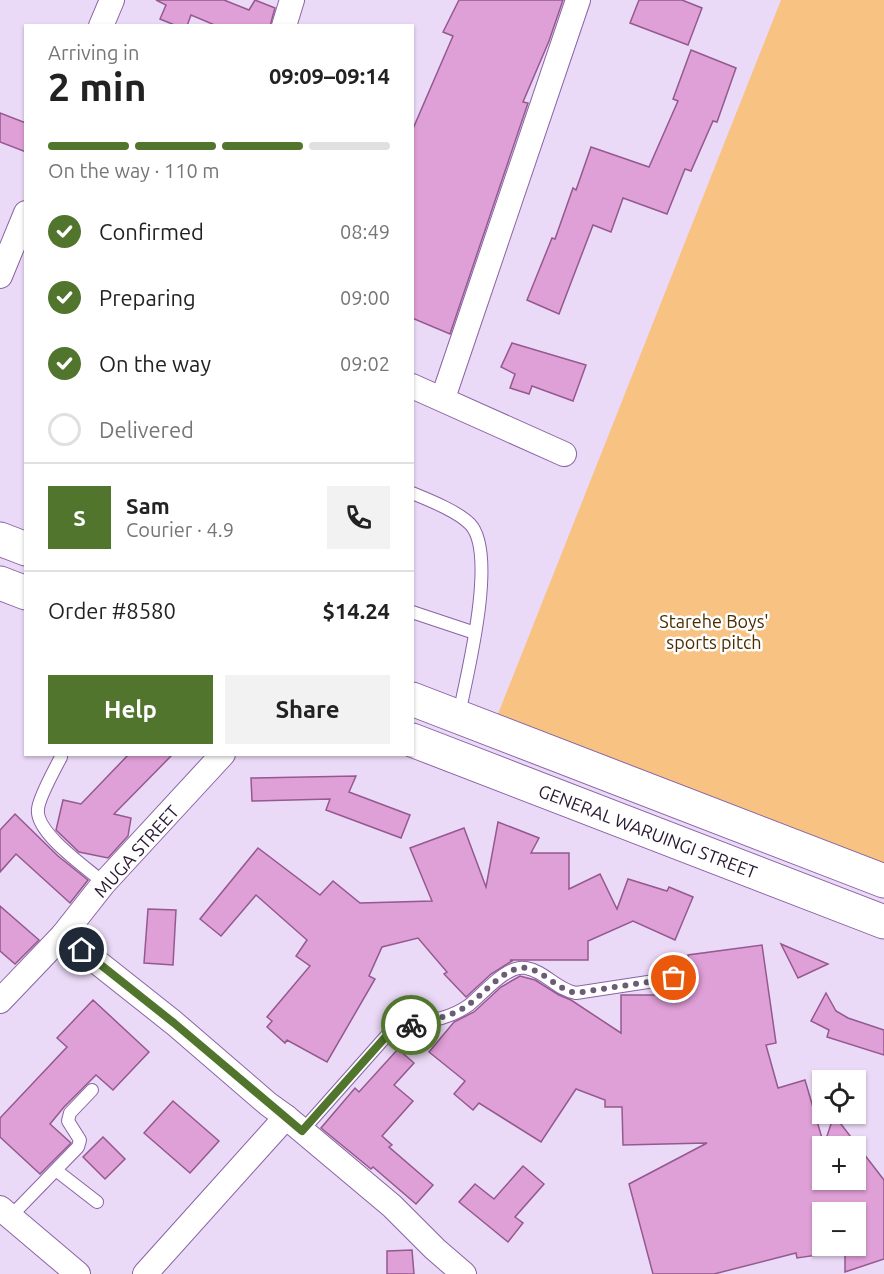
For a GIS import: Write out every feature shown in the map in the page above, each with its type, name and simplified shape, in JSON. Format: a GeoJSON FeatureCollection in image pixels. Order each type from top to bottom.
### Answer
{"type":"FeatureCollection","features":[{"type":"Feature","properties":{"kind":"main road"},"geometry":{"type":"LineString","coordinates":[[0,539],[24,548]]}},
{"type":"Feature","properties":{"kind":"main road"},"geometry":{"type":"LineString","coordinates":[[0,583],[24,592]]}},
{"type":"Feature","properties":{"kind":"main road"},"geometry":{"type":"LineString","coordinates":[[414,700],[884,881]]}},
{"type":"Feature","properties":{"kind":"main road","name":"GENERAL WARUINGI STREET"},"geometry":{"type":"LineString","coordinates":[[414,741],[884,922]]}},
{"type":"Feature","properties":{"kind":"street"},"geometry":{"type":"LineString","coordinates":[[102,24],[112,0]]}},
{"type":"Feature","properties":{"kind":"street"},"geometry":{"type":"LineString","coordinates":[[285,24],[292,0]]}},
{"type":"Feature","properties":{"kind":"street"},"geometry":{"type":"LineString","coordinates":[[443,398],[578,0]]}},
{"type":"Feature","properties":{"kind":"street"},"geometry":{"type":"LineString","coordinates":[[0,276],[17,227]]}},
{"type":"Feature","properties":{"kind":"street"},"geometry":{"type":"LineString","coordinates":[[414,387],[564,454]]}},
{"type":"Feature","properties":{"kind":"street","name":"MUGA STREET"},"geometry":{"type":"LineString","coordinates":[[0,1001],[63,935],[104,883],[221,756]]}},
{"type":"Feature","properties":{"kind":"street"},"geometry":{"type":"LineString","coordinates":[[63,935],[174,1023],[392,1206],[435,1250],[464,1274]]}},
{"type":"Feature","properties":{"kind":"street"},"geometry":{"type":"LineString","coordinates":[[145,1274],[294,1124]]}},
{"type":"Feature","properties":{"kind":"street"},"geometry":{"type":"LineString","coordinates":[[3,1218],[78,1274]]}},
{"type":"Feature","properties":{"kind":"lane"},"geometry":{"type":"LineString","coordinates":[[414,494],[437,503],[471,525],[481,550],[482,592],[459,717]]}},
{"type":"Feature","properties":{"kind":"lane"},"geometry":{"type":"LineString","coordinates":[[414,613],[475,633]]}},
{"type":"Feature","properties":{"kind":"lane"},"geometry":{"type":"LineString","coordinates":[[61,757],[38,807],[38,818],[45,832],[104,883]]}},
{"type":"Feature","properties":{"kind":"lane"},"geometry":{"type":"LineString","coordinates":[[294,1124],[394,1029],[455,1013],[516,969],[524,967],[533,970],[567,992],[576,993],[674,978]]}},
{"type":"Feature","properties":{"kind":"lane"},"geometry":{"type":"LineString","coordinates":[[3,1218],[57,1171],[78,1147],[80,1140],[68,1121],[70,1113],[92,1090]]}},
{"type":"Feature","properties":{"kind":"lane"},"geometry":{"type":"LineString","coordinates":[[57,1171],[96,1202]]}},
{"type":"Feature","properties":{"kind":"green space","name":"Starehe Boys' sports pitch"},"geometry":{"type":"Polygon","coordinates":[[[781,0],[884,0],[884,881],[492,729],[781,0]]]}},
{"type":"Feature","properties":{"kind":"building"},"geometry":{"type":"Polygon","coordinates":[[[156,0],[224,0],[249,10],[255,0],[275,8],[271,24],[212,24],[191,15],[188,24],[172,24],[160,19],[166,5],[156,0]]]}},
{"type":"Feature","properties":{"kind":"building"},"geometry":{"type":"Polygon","coordinates":[[[459,0],[563,0],[549,41],[523,102],[528,103],[450,334],[414,319],[414,126],[453,36],[443,32],[459,0]]]}},
{"type":"Feature","properties":{"kind":"building"},"geometry":{"type":"Polygon","coordinates":[[[639,0],[682,0],[702,8],[688,45],[630,23],[639,0]]]}},
{"type":"Feature","properties":{"kind":"building"},"geometry":{"type":"Polygon","coordinates":[[[691,50],[736,68],[717,122],[713,121],[691,171],[685,169],[667,214],[623,198],[611,232],[593,225],[559,314],[527,300],[552,238],[555,239],[573,188],[576,190],[591,147],[649,167],[678,101],[673,99],[691,50]]]}},
{"type":"Feature","properties":{"kind":"building"},"geometry":{"type":"Polygon","coordinates":[[[0,113],[24,122],[24,151],[0,142],[0,113]]]}},
{"type":"Feature","properties":{"kind":"building"},"geometry":{"type":"Polygon","coordinates":[[[512,343],[586,365],[573,401],[532,386],[529,394],[510,388],[515,374],[501,367],[512,343]]]}},
{"type":"Feature","properties":{"kind":"building"},"geometry":{"type":"Polygon","coordinates":[[[127,756],[171,756],[114,814],[131,818],[128,836],[108,858],[79,852],[56,830],[63,800],[81,804],[127,756]]]}},
{"type":"Feature","properties":{"kind":"building"},"geometry":{"type":"Polygon","coordinates":[[[356,776],[349,792],[410,815],[401,838],[326,810],[330,799],[252,801],[251,778],[356,776]]]}},
{"type":"Feature","properties":{"kind":"building"},"geometry":{"type":"Polygon","coordinates":[[[15,814],[58,856],[88,880],[70,903],[16,854],[0,872],[0,830],[15,814]]]}},
{"type":"Feature","properties":{"kind":"building"},"geometry":{"type":"Polygon","coordinates":[[[498,822],[539,838],[531,853],[569,853],[569,889],[600,874],[617,909],[628,879],[667,891],[669,887],[693,897],[675,940],[633,921],[588,941],[588,960],[510,960],[512,961],[491,974],[466,997],[444,974],[447,972],[418,938],[382,947],[369,976],[375,979],[327,1062],[287,1040],[285,1043],[267,1027],[272,1021],[267,1017],[310,966],[296,956],[307,940],[256,895],[221,936],[200,919],[258,848],[320,895],[333,881],[360,903],[432,901],[410,848],[464,828],[486,887],[498,822]]]}},
{"type":"Feature","properties":{"kind":"building"},"geometry":{"type":"Polygon","coordinates":[[[0,906],[39,940],[15,964],[0,951],[0,906]]]}},
{"type":"Feature","properties":{"kind":"building"},"geometry":{"type":"Polygon","coordinates":[[[148,909],[176,910],[173,965],[144,963],[148,909]]]}},
{"type":"Feature","properties":{"kind":"building"},"geometry":{"type":"Polygon","coordinates":[[[781,944],[828,964],[798,978],[781,944]]]}},
{"type":"Feature","properties":{"kind":"building"},"geometry":{"type":"Polygon","coordinates":[[[762,945],[776,1043],[766,1045],[778,1088],[805,1080],[812,1104],[812,1124],[818,1124],[821,1136],[812,1136],[812,1190],[866,1190],[866,1157],[884,1180],[884,1259],[845,1272],[845,1256],[866,1256],[866,1202],[812,1202],[812,1256],[797,1258],[796,1253],[714,1274],[653,1274],[629,1184],[707,1143],[623,1145],[622,1107],[605,1107],[605,1100],[576,1089],[541,1142],[479,1103],[473,1110],[454,1094],[465,1081],[429,1052],[454,1022],[474,1012],[501,987],[520,976],[535,980],[571,1000],[621,1033],[621,995],[671,995],[670,987],[679,985],[682,978],[691,977],[688,955],[762,945]]]}},
{"type":"Feature","properties":{"kind":"building"},"geometry":{"type":"Polygon","coordinates":[[[826,993],[836,1011],[848,1018],[884,1030],[884,1055],[827,1037],[829,1030],[811,1021],[826,993]]]}},
{"type":"Feature","properties":{"kind":"building"},"geometry":{"type":"Polygon","coordinates":[[[93,1000],[149,1052],[113,1090],[96,1075],[64,1107],[50,1124],[71,1143],[40,1174],[0,1137],[0,1118],[67,1047],[57,1038],[93,1000]]]}},
{"type":"Feature","properties":{"kind":"building"},"geometry":{"type":"Polygon","coordinates":[[[398,1049],[414,1063],[394,1085],[413,1101],[382,1136],[392,1145],[389,1147],[433,1185],[416,1204],[373,1167],[371,1169],[321,1128],[355,1088],[359,1092],[398,1049]]]}},
{"type":"Feature","properties":{"kind":"building"},"geometry":{"type":"Polygon","coordinates":[[[173,1101],[219,1141],[190,1173],[144,1133],[173,1101]]]}},
{"type":"Feature","properties":{"kind":"building"},"geometry":{"type":"Polygon","coordinates":[[[831,1124],[841,1124],[850,1136],[827,1136],[831,1124]]]}},
{"type":"Feature","properties":{"kind":"building"},"geometry":{"type":"Polygon","coordinates":[[[103,1137],[125,1159],[105,1179],[83,1157],[103,1137]]]}},
{"type":"Feature","properties":{"kind":"building"},"geometry":{"type":"Polygon","coordinates":[[[523,1166],[544,1184],[515,1217],[523,1223],[508,1242],[459,1202],[475,1184],[494,1199],[523,1166]]]}},
{"type":"Feature","properties":{"kind":"building"},"geometry":{"type":"Polygon","coordinates":[[[412,1250],[414,1274],[387,1274],[387,1251],[412,1250]]]}},
{"type":"Feature","properties":{"kind":"way so far"},"geometry":{"type":"LineString","coordinates":[[411,1025],[455,1013],[469,1005],[508,973],[524,967],[533,970],[567,992],[576,993],[674,978]]}},
{"type":"Feature","properties":{"kind":"route"},"geometry":{"type":"LineString","coordinates":[[82,950],[174,1023],[302,1131],[389,1033],[394,1029],[411,1025]]}}]}
